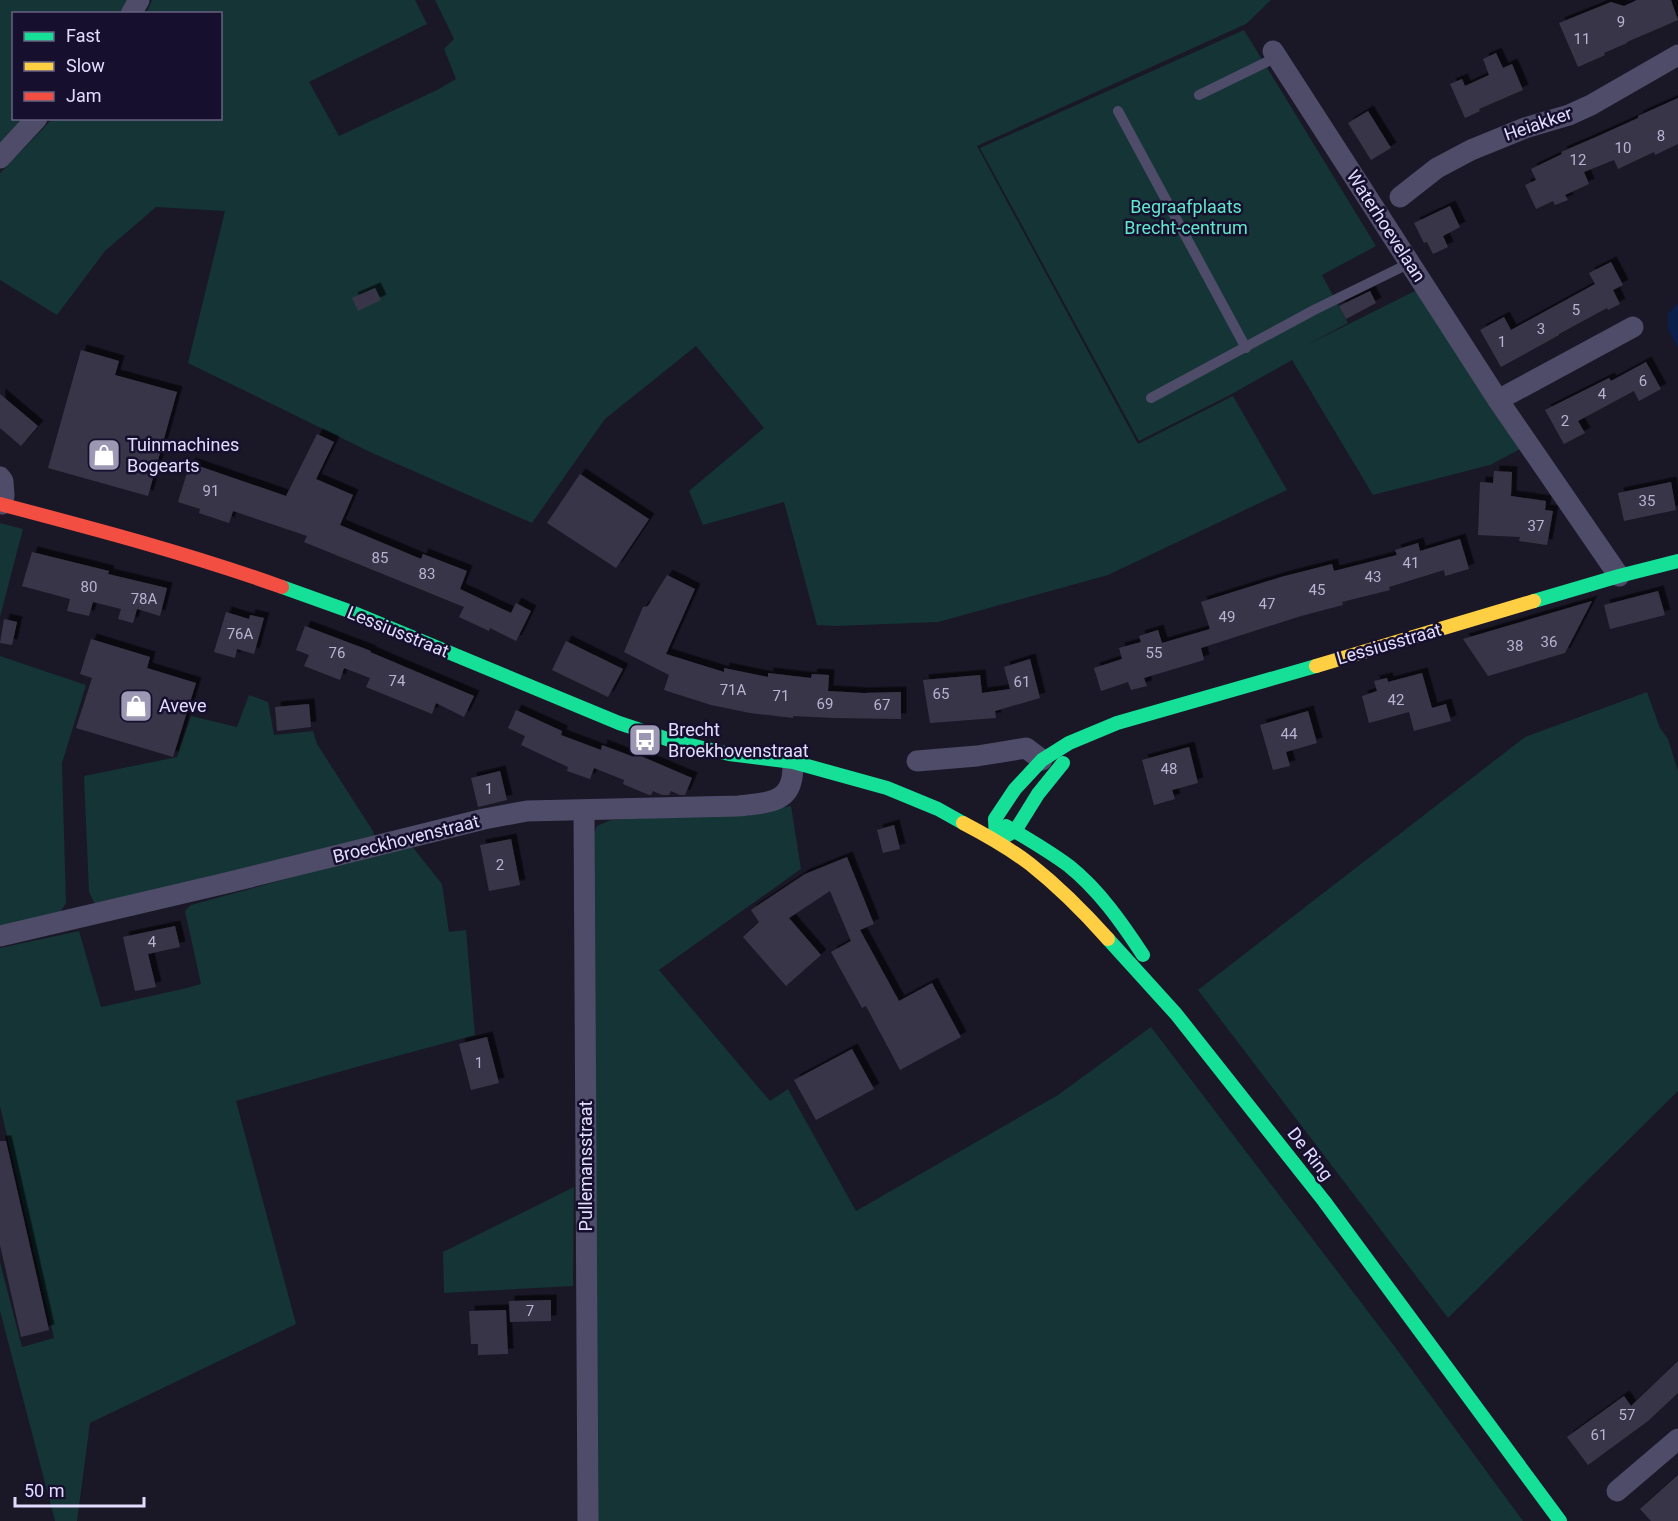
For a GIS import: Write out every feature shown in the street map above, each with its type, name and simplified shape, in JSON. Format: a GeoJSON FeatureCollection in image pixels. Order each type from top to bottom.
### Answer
{"type":"FeatureCollection","features":[{"type":"Feature","properties":{"kind":"main road","name":"Lessiusstraat"},"geometry":{"type":"LineString","coordinates":[[1,504],[164,548],[349,611],[619,723],[673,741],[729,754],[794,762],[840,760]]}},
{"type":"Feature","properties":{"kind":"main road","name":"Lessiusstraat"},"geometry":{"type":"LineString","coordinates":[[990,816],[1042,760],[1069,743],[1117,723],[1619,576],[1678,561]]}},
{"type":"Feature","properties":{"kind":"main road","name":"Lessiusstraat"},"geometry":{"type":"LineString","coordinates":[[1015,831],[1048,781],[1070,756],[1100,730]]}},
{"type":"Feature","properties":{"kind":"main road","name":"Lessiusstraat"},"geometry":{"type":"LineString","coordinates":[[794,762],[904,794],[938,809],[996,841]]}},
{"type":"Feature","properties":{"kind":"main road"},"geometry":{"type":"LineString","coordinates":[[990,816],[996,841],[1015,831]]}},
{"type":"Feature","properties":{"kind":"main road"},"geometry":{"type":"LineString","coordinates":[[990,816],[1058,858],[1100,896],[1142,953],[1176,1014]]}},
{"type":"Feature","properties":{"kind":"main road","name":"De Ring"},"geometry":{"type":"LineString","coordinates":[[996,841],[1030,864],[1083,910],[1176,1014],[1324,1201],[1560,1521]]}},
{"type":"Feature","properties":{"kind":"street","name":"Waterhoevelaan"},"geometry":{"type":"LineString","coordinates":[[1275,54],[1498,400],[1619,576]]}},
{"type":"Feature","properties":{"kind":"street","name":"Heiakker"},"geometry":{"type":"LineString","coordinates":[[1401,197],[1437,168],[1471,150],[1516,131],[1569,115],[1591,105],[1678,55]]}},
{"type":"Feature","properties":{"kind":"street"},"geometry":{"type":"LineString","coordinates":[[0,158],[35,120]]}},
{"type":"Feature","properties":{"kind":"street"},"geometry":{"type":"LineString","coordinates":[[1498,400],[1633,327]]}},
{"type":"Feature","properties":{"kind":"street"},"geometry":{"type":"LineString","coordinates":[[0,477],[3,481],[4,496],[1,504]]}},
{"type":"Feature","properties":{"kind":"street"},"geometry":{"type":"LineString","coordinates":[[917,761],[977,756],[1026,748],[1042,760]]}},
{"type":"Feature","properties":{"kind":"street","name":"Broeckhovenstraat"},"geometry":{"type":"LineString","coordinates":[[0,936],[484,819],[527,811],[739,806],[771,802],[785,793],[791,782],[794,762]]}},
{"type":"Feature","properties":{"kind":"street","name":"Pullemansstraat"},"geometry":{"type":"LineString","coordinates":[[584,811],[588,1521]]}},
{"type":"Feature","properties":{"kind":"street"},"geometry":{"type":"LineString","coordinates":[[1617,1491],[1678,1439]]}},
{"type":"Feature","properties":{"kind":"lane"},"geometry":{"type":"LineString","coordinates":[[1198,95],[1275,54]]}},
{"type":"Feature","properties":{"kind":"lane"},"geometry":{"type":"LineString","coordinates":[[1118,111],[1246,348]]}},
{"type":"Feature","properties":{"kind":"lane"},"geometry":{"type":"LineString","coordinates":[[1150,398],[1314,310],[1410,263]]}},
{"type":"Feature","properties":{"kind":"green space"},"geometry":{"type":"Polygon","coordinates":[[[0,0],[129,0],[120,12],[12,12],[12,120],[23,120],[0,145],[0,0]]]}},
{"type":"Feature","properties":{"kind":"green space"},"geometry":{"type":"Polygon","coordinates":[[[152,0],[415,0],[427,24],[309,82],[339,136],[456,79],[444,49],[454,39],[435,0],[1271,0],[1246,24],[977,146],[1138,444],[1233,396],[1287,490],[1108,575],[938,622],[817,625],[784,502],[703,525],[689,491],[764,428],[696,346],[605,419],[532,523],[370,452],[188,363],[225,211],[156,207],[105,251],[57,315],[0,280],[0,173],[51,120],[222,120],[222,12],[146,12],[152,0]]]}},
{"type":"Feature","properties":{"kind":"green space","name":"Begraafplaats Brecht-centrum"},"geometry":{"type":"Polygon","coordinates":[[[1244,30],[1376,246],[1322,275],[1348,323],[1305,346],[1421,288],[1522,448],[1490,465],[1373,495],[1292,360],[1230,395],[1139,441],[980,148],[1244,30]]]}},
{"type":"Feature","properties":{"kind":"green space"},"geometry":{"type":"Polygon","coordinates":[[[0,523],[23,529],[0,617],[0,523]]]}},
{"type":"Feature","properties":{"kind":"green space"},"geometry":{"type":"Polygon","coordinates":[[[0,656],[86,685],[62,763],[66,903],[59,914],[0,928],[0,656]]]}},
{"type":"Feature","properties":{"kind":"green space"},"geometry":{"type":"Polygon","coordinates":[[[1647,692],[1660,728],[1668,739],[1678,771],[1678,1091],[1448,1318],[1198,990],[1525,737],[1647,692]]]}},
{"type":"Feature","properties":{"kind":"green space"},"geometry":{"type":"Polygon","coordinates":[[[249,695],[268,702],[274,735],[313,731],[317,744],[373,831],[375,840],[100,905],[94,902],[89,892],[84,776],[177,757],[191,716],[237,727],[249,695]]]}},
{"type":"Feature","properties":{"kind":"green space"},"geometry":{"type":"Polygon","coordinates":[[[791,806],[801,869],[659,970],[770,1101],[788,1089],[856,1211],[1058,1095],[1151,1027],[1395,1347],[1523,1521],[595,1521],[590,843],[597,826],[611,820],[748,813],[791,806]]]}},
{"type":"Feature","properties":{"kind":"green space"},"geometry":{"type":"Polygon","coordinates":[[[411,845],[442,884],[449,932],[466,930],[475,1035],[236,1101],[296,1324],[90,1423],[77,1521],[55,1521],[0,1311],[0,1262],[22,1347],[54,1338],[0,1106],[0,948],[79,931],[101,1007],[187,988],[201,984],[185,911],[191,905],[411,845]]]}},
{"type":"Feature","properties":{"kind":"green space"},"geometry":{"type":"Polygon","coordinates":[[[574,1187],[573,1286],[444,1293],[443,1252],[574,1187]]]}},
{"type":"Feature","properties":{"kind":"water"},"geometry":{"type":"Polygon","coordinates":[[[1678,303],[1678,348],[1668,329],[1668,314],[1678,303]]]}},
{"type":"Feature","properties":{"kind":"building"},"geometry":{"type":"Polygon","coordinates":[[[1637,0],[1671,0],[1678,20],[1578,67],[1559,23],[1611,2],[1624,6],[1637,0]]]}},
{"type":"Feature","properties":{"kind":"building"},"geometry":{"type":"Polygon","coordinates":[[[1496,53],[1503,68],[1512,64],[1523,90],[1479,109],[1480,111],[1465,118],[1450,84],[1462,79],[1465,86],[1489,75],[1483,59],[1496,53]]]}},
{"type":"Feature","properties":{"kind":"building"},"geometry":{"type":"Polygon","coordinates":[[[1678,98],[1678,144],[1655,155],[1654,152],[1618,169],[1614,160],[1584,172],[1589,184],[1565,195],[1568,200],[1555,205],[1553,201],[1536,209],[1525,185],[1536,180],[1531,169],[1562,154],[1561,152],[1678,98]]]}},
{"type":"Feature","properties":{"kind":"building"},"geometry":{"type":"Polygon","coordinates":[[[1368,111],[1391,148],[1371,160],[1348,123],[1368,111]]]}},
{"type":"Feature","properties":{"kind":"building"},"geometry":{"type":"Polygon","coordinates":[[[1450,206],[1460,227],[1443,236],[1448,247],[1433,254],[1427,242],[1424,243],[1414,223],[1450,206]]]}},
{"type":"Feature","properties":{"kind":"building"},"geometry":{"type":"Polygon","coordinates":[[[1611,262],[1623,285],[1613,290],[1620,304],[1608,310],[1607,308],[1501,367],[1480,330],[1504,317],[1511,330],[1595,284],[1589,273],[1611,262]]]}},
{"type":"Feature","properties":{"kind":"building"},"geometry":{"type":"Polygon","coordinates":[[[375,288],[381,300],[358,311],[352,298],[375,288]]]}},
{"type":"Feature","properties":{"kind":"building"},"geometry":{"type":"Polygon","coordinates":[[[1370,291],[1376,303],[1346,319],[1339,306],[1370,291]]]}},
{"type":"Feature","properties":{"kind":"building"},"geometry":{"type":"Polygon","coordinates":[[[81,350],[119,361],[115,375],[177,392],[148,496],[48,468],[81,350]]]}},
{"type":"Feature","properties":{"kind":"building"},"geometry":{"type":"Polygon","coordinates":[[[1646,362],[1661,389],[1639,401],[1634,391],[1578,421],[1585,433],[1564,444],[1545,410],[1609,378],[1611,381],[1646,362]]]}},
{"type":"Feature","properties":{"kind":"building"},"geometry":{"type":"Polygon","coordinates":[[[0,394],[38,426],[21,446],[0,428],[0,394]]]}},
{"type":"Feature","properties":{"kind":"building"},"geometry":{"type":"Polygon","coordinates":[[[317,434],[334,442],[316,479],[353,495],[340,525],[421,559],[423,554],[467,571],[460,589],[511,613],[516,603],[531,611],[516,641],[490,628],[489,631],[459,617],[464,607],[304,542],[307,536],[233,511],[229,523],[199,513],[200,509],[178,502],[190,463],[286,496],[317,434]]]}},
{"type":"Feature","properties":{"kind":"building"},"geometry":{"type":"Polygon","coordinates":[[[1494,471],[1512,472],[1511,496],[1546,501],[1545,510],[1553,511],[1547,545],[1519,541],[1520,537],[1478,535],[1480,482],[1493,483],[1494,471]]]}},
{"type":"Feature","properties":{"kind":"building"},"geometry":{"type":"Polygon","coordinates":[[[580,474],[649,519],[616,568],[547,523],[580,474]]]}},
{"type":"Feature","properties":{"kind":"building"},"geometry":{"type":"Polygon","coordinates":[[[1671,482],[1676,510],[1624,521],[1618,493],[1671,482]]]}},
{"type":"Feature","properties":{"kind":"building"},"geometry":{"type":"Polygon","coordinates":[[[1460,539],[1469,569],[1445,576],[1444,570],[1389,587],[1390,590],[1342,602],[1343,605],[1201,648],[1204,660],[1144,678],[1147,686],[1131,690],[1128,682],[1101,691],[1094,668],[1122,659],[1119,648],[1141,642],[1139,636],[1158,630],[1162,643],[1210,629],[1201,602],[1332,564],[1334,571],[1397,555],[1395,550],[1418,543],[1420,551],[1460,539]]]}},
{"type":"Feature","properties":{"kind":"building"},"geometry":{"type":"Polygon","coordinates":[[[32,552],[167,588],[160,616],[137,609],[133,623],[118,619],[121,609],[93,602],[89,616],[67,611],[70,599],[22,586],[32,552]]]}},
{"type":"Feature","properties":{"kind":"building"},"geometry":{"type":"Polygon","coordinates":[[[667,575],[695,589],[666,654],[724,672],[724,668],[768,677],[768,673],[811,678],[812,674],[829,675],[828,691],[901,692],[901,719],[793,716],[793,718],[750,713],[711,705],[664,690],[669,675],[624,652],[643,607],[648,606],[667,575]]]}},
{"type":"Feature","properties":{"kind":"building"},"geometry":{"type":"Polygon","coordinates":[[[1658,591],[1665,615],[1610,629],[1604,605],[1658,591]]]}},
{"type":"Feature","properties":{"kind":"building"},"geometry":{"type":"Polygon","coordinates":[[[1592,601],[1565,653],[1488,676],[1463,639],[1592,601]]]}},
{"type":"Feature","properties":{"kind":"building"},"geometry":{"type":"Polygon","coordinates":[[[226,612],[249,619],[250,615],[264,618],[254,654],[237,649],[235,658],[214,652],[226,612]]]}},
{"type":"Feature","properties":{"kind":"building"},"geometry":{"type":"Polygon","coordinates":[[[4,619],[17,622],[12,645],[0,643],[4,619]]]}},
{"type":"Feature","properties":{"kind":"building"},"geometry":{"type":"Polygon","coordinates":[[[305,626],[371,651],[474,696],[464,717],[436,703],[432,714],[366,687],[370,678],[344,668],[340,680],[304,666],[309,655],[296,650],[305,626]]]}},
{"type":"Feature","properties":{"kind":"building","name":"Aveve"},"geometry":{"type":"Polygon","coordinates":[[[91,639],[150,657],[147,668],[196,683],[173,757],[76,728],[92,678],[80,674],[91,639]]]}},
{"type":"Feature","properties":{"kind":"building"},"geometry":{"type":"Polygon","coordinates":[[[566,641],[623,669],[608,697],[552,670],[566,641]]]}},
{"type":"Feature","properties":{"kind":"building"},"geometry":{"type":"Polygon","coordinates":[[[1030,659],[1040,698],[995,711],[996,718],[930,723],[923,680],[980,675],[982,693],[1010,689],[1004,667],[1030,659]]]}},
{"type":"Feature","properties":{"kind":"building"},"geometry":{"type":"Polygon","coordinates":[[[1422,673],[1432,708],[1446,704],[1451,721],[1414,731],[1409,712],[1369,723],[1362,696],[1377,691],[1374,681],[1387,678],[1388,682],[1422,673]]]}},
{"type":"Feature","properties":{"kind":"building"},"geometry":{"type":"Polygon","coordinates":[[[309,704],[311,727],[277,731],[275,707],[309,704]]]}},
{"type":"Feature","properties":{"kind":"building"},"geometry":{"type":"Polygon","coordinates":[[[516,710],[562,731],[561,735],[601,750],[602,745],[634,757],[636,754],[692,778],[685,795],[671,791],[669,795],[662,795],[653,791],[649,795],[623,784],[624,780],[594,768],[590,779],[567,771],[568,767],[521,745],[525,736],[508,728],[516,710]]]}},
{"type":"Feature","properties":{"kind":"building"},"geometry":{"type":"Polygon","coordinates":[[[1308,711],[1317,743],[1286,752],[1290,766],[1273,770],[1260,725],[1308,711]]]}},
{"type":"Feature","properties":{"kind":"building"},"geometry":{"type":"Polygon","coordinates":[[[1189,747],[1198,783],[1172,790],[1175,799],[1154,805],[1142,760],[1189,747]]]}},
{"type":"Feature","properties":{"kind":"building"},"geometry":{"type":"Polygon","coordinates":[[[500,771],[507,800],[478,807],[471,778],[500,771]]]}},
{"type":"Feature","properties":{"kind":"building"},"geometry":{"type":"Polygon","coordinates":[[[894,825],[900,849],[883,853],[877,830],[894,825]]]}},
{"type":"Feature","properties":{"kind":"building"},"geometry":{"type":"Polygon","coordinates":[[[511,839],[520,885],[489,891],[480,845],[511,839]]]}},
{"type":"Feature","properties":{"kind":"building"},"geometry":{"type":"Polygon","coordinates":[[[847,857],[874,924],[860,930],[899,1001],[932,983],[961,1037],[900,1070],[866,1006],[862,1008],[831,952],[851,941],[830,891],[789,918],[821,955],[786,986],[743,937],[759,922],[751,910],[805,874],[847,857]]]}},
{"type":"Feature","properties":{"kind":"building"},"geometry":{"type":"Polygon","coordinates":[[[175,926],[180,947],[148,954],[156,987],[135,991],[123,937],[175,926]]]}},
{"type":"Feature","properties":{"kind":"building"},"geometry":{"type":"Polygon","coordinates":[[[487,1037],[499,1083],[471,1090],[459,1044],[487,1037]]]}},
{"type":"Feature","properties":{"kind":"building"},"geometry":{"type":"Polygon","coordinates":[[[852,1049],[874,1089],[816,1120],[794,1080],[852,1049]]]}},
{"type":"Feature","properties":{"kind":"building"},"geometry":{"type":"Polygon","coordinates":[[[0,1141],[6,1141],[49,1330],[21,1337],[0,1245],[0,1141]]]}},
{"type":"Feature","properties":{"kind":"building"},"geometry":{"type":"Polygon","coordinates":[[[551,1300],[551,1321],[510,1322],[509,1301],[551,1300]]]}},
{"type":"Feature","properties":{"kind":"building"},"geometry":{"type":"Polygon","coordinates":[[[506,1310],[508,1354],[478,1355],[478,1344],[471,1344],[469,1311],[506,1310]]]}},
{"type":"Feature","properties":{"kind":"building"},"geometry":{"type":"Polygon","coordinates":[[[1678,1361],[1678,1393],[1648,1421],[1588,1465],[1567,1437],[1624,1396],[1631,1406],[1678,1361]]]}},
{"type":"Feature","properties":{"kind":"building"},"geometry":{"type":"Polygon","coordinates":[[[1678,1475],[1678,1521],[1651,1521],[1640,1509],[1678,1475]]]}},
{"type":"Feature","properties":{"kind":"traffic: fast"},"geometry":{"type":"LineString","coordinates":[[1534,601],[1678,561]]}},
{"type":"Feature","properties":{"kind":"traffic: fast"},"geometry":{"type":"LineString","coordinates":[[282,587],[349,611],[619,723],[673,741],[729,754],[793,762],[887,788],[938,809],[963,823]]}},
{"type":"Feature","properties":{"kind":"traffic: fast"},"geometry":{"type":"LineString","coordinates":[[996,841],[995,819],[1015,789],[1042,760],[1069,743],[1117,723],[1316,666]]}},
{"type":"Feature","properties":{"kind":"traffic: fast"},"geometry":{"type":"LineString","coordinates":[[1000,839],[1015,831],[1038,794],[1063,763]]}},
{"type":"Feature","properties":{"kind":"traffic: fast"},"geometry":{"type":"LineString","coordinates":[[1006,826],[1054,855],[1080,875],[1109,908],[1143,955]]}},
{"type":"Feature","properties":{"kind":"traffic: fast"},"geometry":{"type":"LineString","coordinates":[[1108,939],[1176,1014],[1324,1201],[1560,1521]]}},
{"type":"Feature","properties":{"kind":"traffic: slow"},"geometry":{"type":"LineString","coordinates":[[1316,666],[1534,601]]}},
{"type":"Feature","properties":{"kind":"traffic: slow"},"geometry":{"type":"LineString","coordinates":[[963,823],[1030,864],[1071,900],[1108,939]]}},
{"type":"Feature","properties":{"kind":"traffic: jam"},"geometry":{"type":"LineString","coordinates":[[0,504],[177,553],[282,587]]}},
{"type":"Feature","properties":{"kind":"place","name":"Tuinmachines Bogearts"},"geometry":{"type":"Point","coordinates":[104,455]}},
{"type":"Feature","properties":{"kind":"place","name":"Aveve"},"geometry":{"type":"Point","coordinates":[136,706]}},
{"type":"Feature","properties":{"kind":"place","name":"Brecht Broekhovenstraat"},"geometry":{"type":"Point","coordinates":[645,740]}}]}
